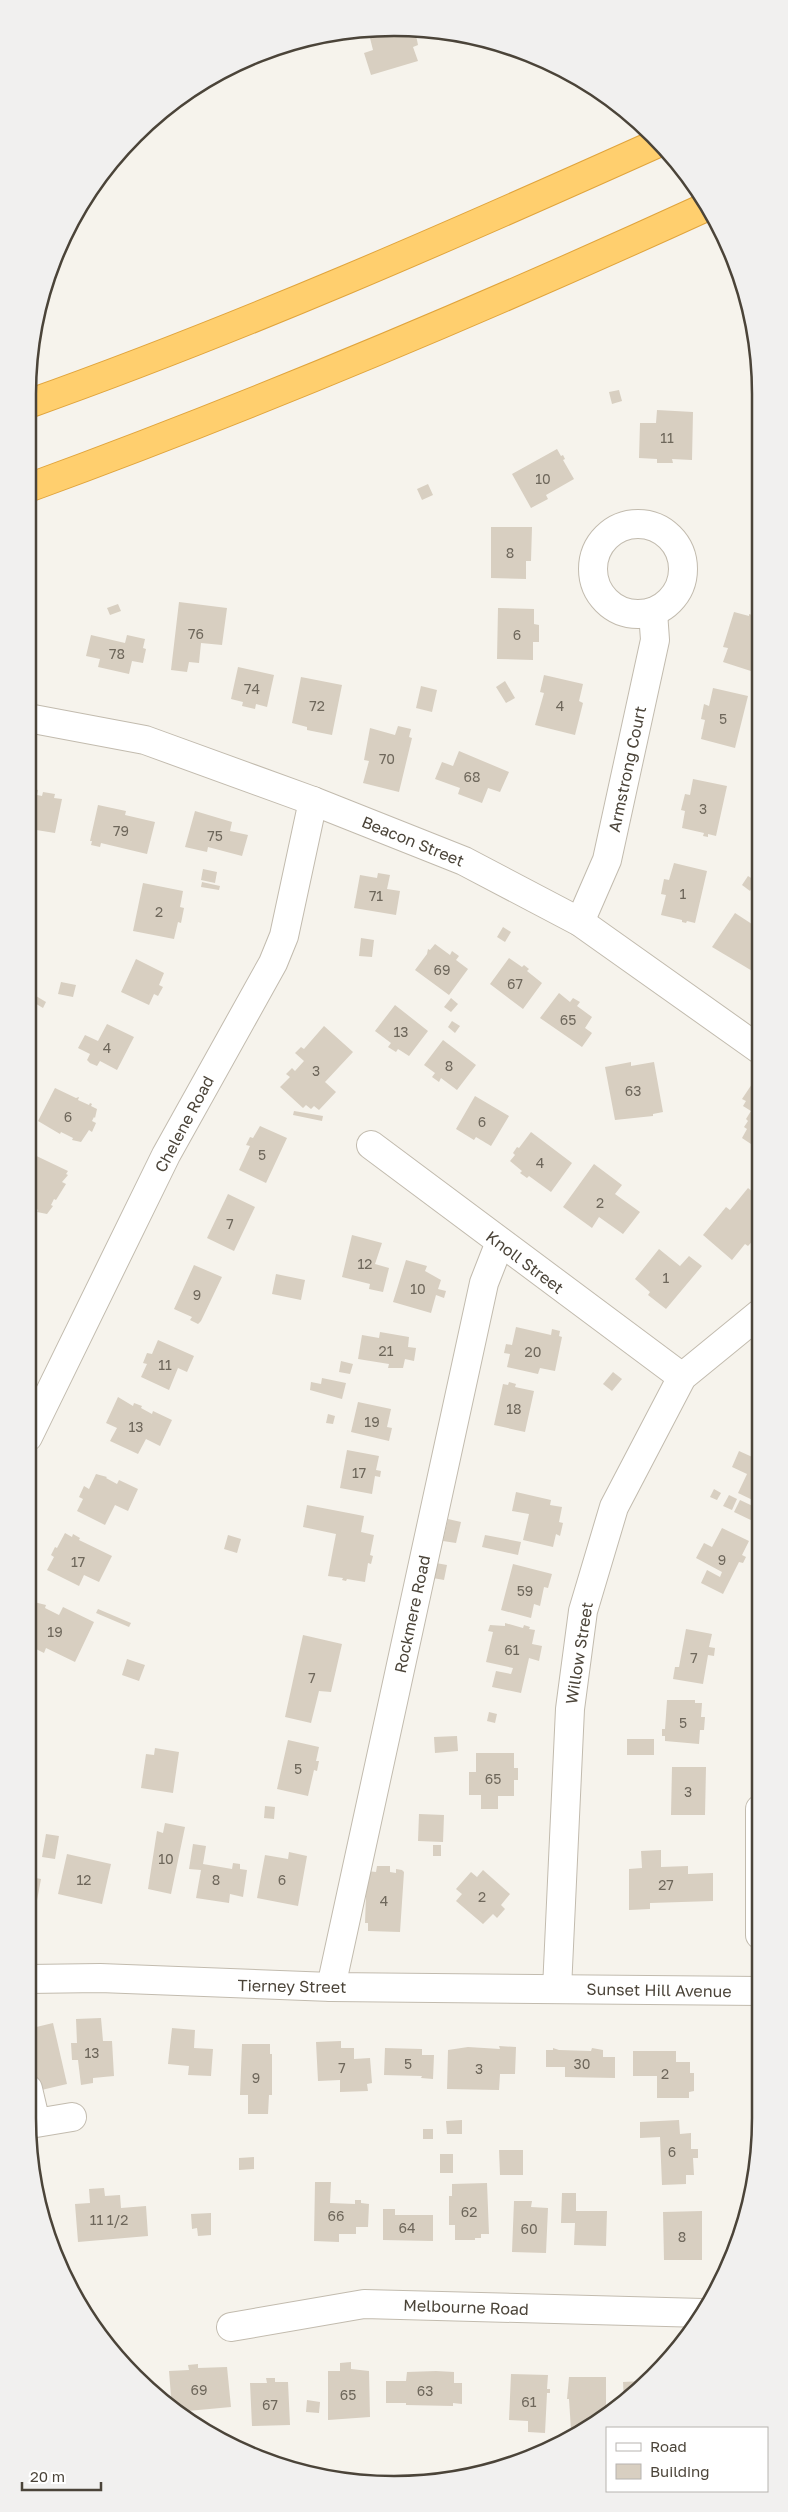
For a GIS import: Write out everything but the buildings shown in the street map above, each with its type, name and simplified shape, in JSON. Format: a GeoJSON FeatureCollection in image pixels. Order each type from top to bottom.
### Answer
{"type":"FeatureCollection","features":[{"type":"Feature","properties":{"kind":"highway"},"geometry":{"type":"LineString","coordinates":[[36,401],[141,362],[291,302],[491,218],[652,146]]}},
{"type":"Feature","properties":{"kind":"highway"},"geometry":{"type":"LineString","coordinates":[[36,485],[174,434],[341,368],[700,209]]}},
{"type":"Feature","properties":{"kind":"street","name":"Armstrong Court"},"geometry":{"type":"LineString","coordinates":[[580,922],[607,860],[655,640],[653,612]]}},
{"type":"Feature","properties":{"kind":"street","name":"Beacon Street"},"geometry":{"type":"LineString","coordinates":[[36,720],[145,740],[313,801],[464,861],[580,922],[752,1044]]}},
{"type":"Feature","properties":{"kind":"street","name":"Chelene Road"},"geometry":{"type":"LineString","coordinates":[[36,1421],[166,1155],[273,963],[284,936],[313,801]]}},
{"type":"Feature","properties":{"kind":"street","name":"Knoll Street"},"geometry":{"type":"LineString","coordinates":[[370,1145],[682,1377]]}},
{"type":"Feature","properties":{"kind":"street","name":"Rockmere Road"},"geometry":{"type":"LineString","coordinates":[[331,1987],[484,1283],[500,1242]]}},
{"type":"Feature","properties":{"kind":"street","name":"Willow Street"},"geometry":{"type":"LineString","coordinates":[[557,1989],[570,1709],[583,1611],[614,1507],[682,1377],[752,1320]]}},
{"type":"Feature","properties":{"kind":"street","name":"Tierney Street"},"geometry":{"type":"LineString","coordinates":[[36,1979],[100,1978],[331,1987],[557,1989]]}},
{"type":"Feature","properties":{"kind":"street","name":"Sunset Hill Avenue"},"geometry":{"type":"LineString","coordinates":[[557,1989],[752,1991]]}},
{"type":"Feature","properties":{"kind":"street"},"geometry":{"type":"LineString","coordinates":[[36,2123],[72,2117]]}},
{"type":"Feature","properties":{"kind":"street","name":"Melbourne Road"},"geometry":{"type":"LineString","coordinates":[[232,2326],[364,2304],[694,2313]]}}]}
